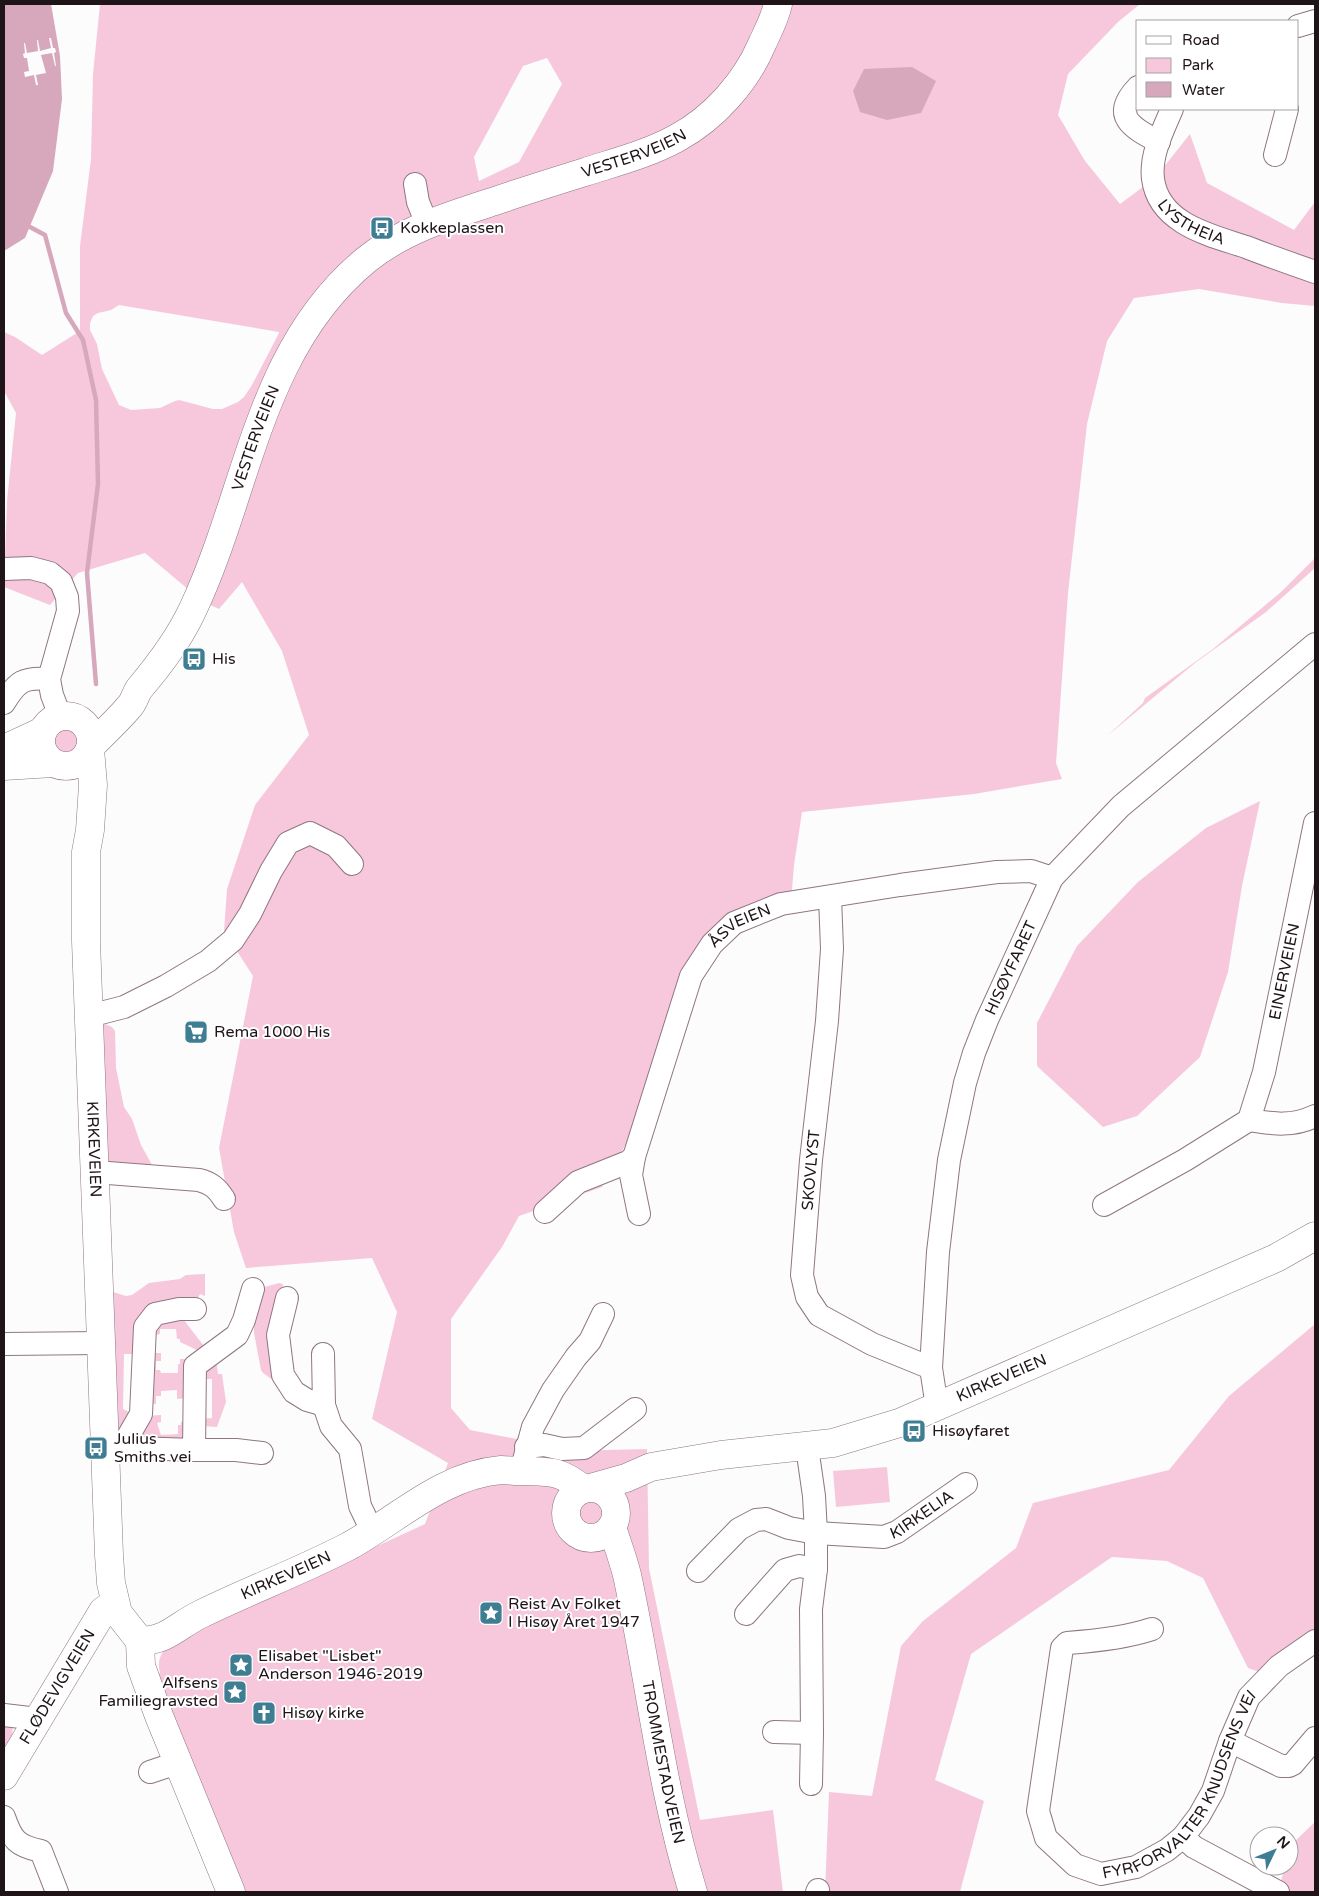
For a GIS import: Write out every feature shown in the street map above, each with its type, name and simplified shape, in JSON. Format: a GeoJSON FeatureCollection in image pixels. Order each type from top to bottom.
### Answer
{"type":"FeatureCollection","features":[{"type":"Feature","properties":{"kind":"main road","name":"VESTERVEIEN"},"geometry":{"type":"LineString","coordinates":[[91,748],[131,705],[136,692],[171,650],[193,608],[246,467],[270,394],[294,345],[318,310],[345,280],[367,260],[395,241],[427,224],[623,160],[678,138],[704,120],[744,78],[756,58],[776,13],[778,4]]}},
{"type":"Feature","properties":{"kind":"main road","name":"VESTERVEIEN"},"geometry":{"type":"LineString","coordinates":[[4,749],[58,721],[92,712],[136,692]]}},
{"type":"Feature","properties":{"kind":"main road"},"geometry":{"type":"LineString","coordinates":[[4,766],[76,765],[87,756],[91,748],[92,738],[85,724],[58,721],[40,738],[43,752],[57,765]]}},
{"type":"Feature","properties":{"kind":"main road","name":"KIRKEVEIEN"},"geometry":{"type":"LineString","coordinates":[[86,852],[90,830],[93,785],[91,748]]}},
{"type":"Feature","properties":{"kind":"main road","name":"KIRKEVEIEN"},"geometry":{"type":"LineString","coordinates":[[57,765],[75,791],[80,807],[86,852],[86,941],[100,1343],[113,1447],[111,1583],[118,1613],[136,1636],[151,1641],[166,1635],[198,1615],[323,1559],[372,1531],[420,1500],[461,1479],[502,1470],[524,1459],[588,1488],[626,1478],[651,1467],[721,1455],[834,1443],[864,1435],[937,1407],[1268,1262],[1315,1236]]}},
{"type":"Feature","properties":{"kind":"main road"},"geometry":{"type":"LineString","coordinates":[[524,1459],[536,1482],[548,1488],[558,1498],[566,1511],[569,1525],[579,1535],[586,1538],[601,1536],[614,1522],[616,1508],[609,1494],[602,1490],[588,1488],[571,1497],[566,1511]]}},
{"type":"Feature","properties":{"kind":"main road","name":"KIRKEVEIEN"},"geometry":{"type":"LineString","coordinates":[[614,1522],[626,1501],[672,1464]]}},
{"type":"Feature","properties":{"kind":"main road","name":"TROMMESTADVEIEN"},"geometry":{"type":"LineString","coordinates":[[614,1522],[638,1632],[669,1800],[693,1892]]}},
{"type":"Feature","properties":{"kind":"main road","name":"TROMMESTADVEIEN"},"geometry":{"type":"LineString","coordinates":[[579,1535],[596,1550],[615,1576],[638,1632]]}},
{"type":"Feature","properties":{"kind":"main road","name":"FLØDEVIGVEIEN"},"geometry":{"type":"LineString","coordinates":[[4,1776],[103,1610],[115,1603]]}},
{"type":"Feature","properties":{"kind":"main road"},"geometry":{"type":"LineString","coordinates":[[136,1636],[141,1666],[177,1762],[231,1892]]}},
{"type":"Feature","properties":{"kind":"street"},"geometry":{"type":"LineString","coordinates":[[1299,26],[1315,21]]}},
{"type":"Feature","properties":{"kind":"street"},"geometry":{"type":"LineString","coordinates":[[1136,89],[1127,100],[1125,107],[1125,114],[1129,124],[1136,130],[1159,142]]}},
{"type":"Feature","properties":{"kind":"street","name":"LYSTHEIA"},"geometry":{"type":"LineString","coordinates":[[1172,110],[1159,142],[1152,178],[1158,196],[1172,215],[1185,224],[1211,236],[1315,272]]}},
{"type":"Feature","properties":{"kind":"street"},"geometry":{"type":"LineString","coordinates":[[1275,155],[1287,110]]}},
{"type":"Feature","properties":{"kind":"street"},"geometry":{"type":"LineString","coordinates":[[415,184],[418,202],[427,224]]}},
{"type":"Feature","properties":{"kind":"street"},"geometry":{"type":"LineString","coordinates":[[4,569],[31,568],[50,573],[61,582],[67,597],[68,611],[49,679],[58,721]]}},
{"type":"Feature","properties":{"kind":"street","name":"HISØYFARET"},"geometry":{"type":"LineString","coordinates":[[937,1407],[931,1368],[938,1252],[949,1160],[965,1083],[987,1020],[1052,878],[1121,806],[1315,644]]}},
{"type":"Feature","properties":{"kind":"street"},"geometry":{"type":"LineString","coordinates":[[4,703],[9,693],[19,683],[32,678],[49,679]]}},
{"type":"Feature","properties":{"kind":"street","name":"EINERVEIEN"},"geometry":{"type":"LineString","coordinates":[[1249,1120],[1268,1054],[1315,823]]}},
{"type":"Feature","properties":{"kind":"street"},"geometry":{"type":"LineString","coordinates":[[89,1016],[124,1007],[166,986],[208,961],[233,940],[250,914],[271,871],[288,843],[310,832],[336,846],[352,864]]}},
{"type":"Feature","properties":{"kind":"street","name":"ÅSVEIEN"},"geometry":{"type":"LineString","coordinates":[[639,1214],[631,1175],[634,1156],[691,976],[712,944],[734,923],[781,904],[900,885],[997,872],[1030,872],[1052,878]]}},
{"type":"Feature","properties":{"kind":"street","name":"SKOVLYST"},"geometry":{"type":"LineString","coordinates":[[830,897],[832,950],[827,1020],[811,1160],[802,1276],[807,1297],[819,1315],[872,1344],[931,1368]]}},
{"type":"Feature","properties":{"kind":"street"},"geometry":{"type":"LineString","coordinates":[[1104,1204],[1185,1160],[1249,1120],[1275,1124],[1301,1123],[1315,1116]]}},
{"type":"Feature","properties":{"kind":"street"},"geometry":{"type":"LineString","coordinates":[[545,1212],[578,1182],[628,1162],[634,1156]]}},
{"type":"Feature","properties":{"kind":"street"},"geometry":{"type":"LineString","coordinates":[[95,1172],[199,1180],[217,1188],[224,1199]]}},
{"type":"Feature","properties":{"kind":"street"},"geometry":{"type":"LineString","coordinates":[[194,1450],[195,1366],[237,1335],[244,1320],[253,1289]]}},
{"type":"Feature","properties":{"kind":"street"},"geometry":{"type":"LineString","coordinates":[[287,1298],[278,1335],[283,1375],[294,1392],[306,1400],[324,1405]]}},
{"type":"Feature","properties":{"kind":"street"},"geometry":{"type":"LineString","coordinates":[[113,1447],[141,1414],[145,1327],[154,1314],[195,1309]]}},
{"type":"Feature","properties":{"kind":"street"},"geometry":{"type":"LineString","coordinates":[[524,1459],[533,1427],[553,1390],[576,1357],[590,1342],[603,1314]]}},
{"type":"Feature","properties":{"kind":"street"},"geometry":{"type":"LineString","coordinates":[[4,1344],[100,1343]]}},
{"type":"Feature","properties":{"kind":"street"},"geometry":{"type":"LineString","coordinates":[[324,1354],[324,1405],[331,1426],[350,1449],[360,1506],[372,1531]]}},
{"type":"Feature","properties":{"kind":"street"},"geometry":{"type":"LineString","coordinates":[[524,1459],[544,1445],[562,1450],[584,1448],[635,1409]]}},
{"type":"Feature","properties":{"kind":"street"},"geometry":{"type":"LineString","coordinates":[[113,1447],[236,1450],[262,1453]]}},
{"type":"Feature","properties":{"kind":"street"},"geometry":{"type":"LineString","coordinates":[[807,1447],[814,1496],[816,1533],[816,1569],[812,1609],[811,1784]]}},
{"type":"Feature","properties":{"kind":"street","name":"KIRKELIA"},"geometry":{"type":"LineString","coordinates":[[698,1571],[740,1529],[756,1520],[766,1519],[789,1528],[816,1533],[884,1537],[897,1532],[966,1484]]}},
{"type":"Feature","properties":{"kind":"street"},"geometry":{"type":"LineString","coordinates":[[746,1614],[785,1570],[799,1566],[816,1569]]}},
{"type":"Feature","properties":{"kind":"street","name":"FYRFORVALTER KNUDSENS VEI"},"geometry":{"type":"LineString","coordinates":[[1152,1629],[1141,1633],[1093,1641],[1067,1643],[1062,1648],[1038,1811],[1046,1838],[1075,1865],[1101,1874],[1136,1867],[1167,1850],[1183,1837],[1199,1816],[1213,1792],[1248,1697],[1279,1666],[1315,1641]]}},
{"type":"Feature","properties":{"kind":"street"},"geometry":{"type":"LineString","coordinates":[[4,1715],[38,1719]]}},
{"type":"Feature","properties":{"kind":"street"},"geometry":{"type":"LineString","coordinates":[[774,1732],[812,1733]]}},
{"type":"Feature","properties":{"kind":"street"},"geometry":{"type":"LineString","coordinates":[[1230,1742],[1280,1766],[1289,1766],[1293,1764],[1315,1738]]}},
{"type":"Feature","properties":{"kind":"street"},"geometry":{"type":"LineString","coordinates":[[150,1772],[177,1762]]}},
{"type":"Feature","properties":{"kind":"street"},"geometry":{"type":"LineString","coordinates":[[4,1817],[10,1833],[24,1847],[41,1852],[57,1892]]}},
{"type":"Feature","properties":{"kind":"street"},"geometry":{"type":"LineString","coordinates":[[1183,1837],[1194,1847],[1278,1892]]}},
{"type":"Feature","properties":{"kind":"green space"},"geometry":{"type":"Polygon","coordinates":[[[100,4],[1140,4],[1118,22],[1068,74],[1058,115],[1085,161],[1120,204],[1155,178],[1190,134],[1207,183],[1294,230],[1315,202],[1315,306],[1282,303],[1199,289],[1134,298],[1107,341],[1087,424],[1068,593],[1056,763],[1062,779],[974,794],[802,812],[794,865],[791,902],[714,950],[644,1111],[602,1187],[519,1216],[502,1247],[451,1319],[451,1408],[470,1430],[559,1447],[566,1451],[647,1449],[649,1568],[700,1820],[773,1810],[783,1892],[239,1892],[152,1678],[160,1673],[159,1663],[161,1655],[174,1640],[425,1524],[448,1463],[372,1419],[397,1312],[372,1258],[246,1268],[234,1232],[219,1148],[253,976],[224,931],[227,889],[255,805],[309,735],[282,651],[242,582],[219,609],[202,601],[145,553],[78,573],[50,605],[4,587],[7,501],[16,413],[4,391],[4,332],[42,355],[80,331],[80,246],[91,159],[93,74],[100,4]],[[547,58],[523,66],[474,157],[479,181],[519,162],[562,84],[547,58]],[[119,305],[93,316],[90,330],[97,344],[102,369],[119,405],[131,410],[160,408],[179,400],[213,409],[222,409],[238,402],[252,385],[279,333],[279,332],[119,305]]]}},
{"type":"Feature","properties":{"kind":"green space"},"geometry":{"type":"Polygon","coordinates":[[[1315,558],[1315,568],[1266,612],[1195,663],[1107,736],[1143,703],[1145,698],[1213,649],[1281,592],[1315,558]]]}},
{"type":"Feature","properties":{"kind":"green space"},"geometry":{"type":"Polygon","coordinates":[[[66,728],[76,732],[80,742],[76,752],[66,756],[56,752],[52,742],[56,732],[66,728]]]}},
{"type":"Feature","properties":{"kind":"green space"},"geometry":{"type":"Polygon","coordinates":[[[1260,801],[1242,886],[1228,972],[1200,1057],[1137,1116],[1103,1127],[1037,1066],[1037,1023],[1077,946],[1138,882],[1206,828],[1260,801]]]}},
{"type":"Feature","properties":{"kind":"green space"},"geometry":{"type":"Polygon","coordinates":[[[103,1025],[112,1027],[115,1031],[116,1068],[124,1107],[132,1119],[141,1145],[157,1174],[103,1171],[103,1025]]]}},
{"type":"Feature","properties":{"kind":"green space"},"geometry":{"type":"Polygon","coordinates":[[[205,1274],[205,1296],[200,1294],[197,1300],[159,1310],[134,1354],[124,1354],[123,1409],[129,1412],[131,1416],[116,1436],[113,1292],[126,1296],[132,1295],[149,1283],[180,1279],[186,1275],[205,1274]]]}},
{"type":"Feature","properties":{"kind":"green space"},"geometry":{"type":"Polygon","coordinates":[[[279,1283],[283,1284],[276,1326],[281,1386],[261,1370],[254,1326],[251,1321],[261,1288],[279,1283]]]}},
{"type":"Feature","properties":{"kind":"green space"},"geometry":{"type":"Polygon","coordinates":[[[180,1315],[207,1350],[201,1352],[180,1342],[180,1339],[177,1339],[176,1329],[160,1329],[160,1334],[155,1335],[148,1331],[180,1315]]]}},
{"type":"Feature","properties":{"kind":"green space"},"geometry":{"type":"Polygon","coordinates":[[[1315,1324],[1315,1643],[1276,1678],[1248,1668],[1203,1578],[1167,1561],[1112,1557],[971,1654],[935,1780],[984,1801],[960,1892],[825,1892],[829,1792],[872,1796],[901,1646],[923,1621],[1016,1548],[1033,1503],[1169,1470],[1229,1396],[1315,1324]]]}},
{"type":"Feature","properties":{"kind":"green space"},"geometry":{"type":"Polygon","coordinates":[[[147,1353],[161,1353],[161,1361],[156,1361],[156,1370],[160,1370],[161,1373],[178,1373],[180,1359],[188,1359],[188,1398],[177,1399],[177,1390],[161,1391],[161,1396],[156,1396],[156,1404],[146,1403],[147,1353]]]}},
{"type":"Feature","properties":{"kind":"green space"},"geometry":{"type":"Polygon","coordinates":[[[216,1359],[218,1374],[222,1374],[226,1402],[217,1427],[201,1426],[201,1419],[212,1418],[212,1379],[201,1379],[216,1359]]]}},
{"type":"Feature","properties":{"kind":"green space"},"geometry":{"type":"Polygon","coordinates":[[[161,1415],[161,1422],[157,1423],[161,1435],[178,1434],[178,1425],[181,1425],[181,1422],[184,1421],[184,1436],[181,1440],[146,1446],[136,1434],[146,1416],[161,1415]]]}},
{"type":"Feature","properties":{"kind":"green space"},"geometry":{"type":"Polygon","coordinates":[[[887,1467],[890,1502],[836,1507],[833,1471],[887,1467]]]}},
{"type":"Feature","properties":{"kind":"green space"},"geometry":{"type":"Polygon","coordinates":[[[4,1721],[13,1722],[12,1737],[4,1752],[4,1721]]]}},
{"type":"Feature","properties":{"kind":"green space"},"geometry":{"type":"Polygon","coordinates":[[[1315,1822],[1315,1892],[1278,1892],[1282,1876],[1299,1876],[1299,1837],[1315,1822]]]}},
{"type":"Feature","properties":{"kind":"water"},"geometry":{"type":"Polygon","coordinates":[[[4,4],[51,4],[60,56],[62,99],[53,171],[25,238],[4,251],[4,4]]]}},
{"type":"Feature","properties":{"kind":"water"},"geometry":{"type":"Polygon","coordinates":[[[912,67],[936,81],[921,113],[887,120],[860,112],[853,91],[864,69],[912,67]]]}},
{"type":"Feature","properties":{"kind":"pier"},"geometry":{"type":"Polygon","coordinates":[[[49,38],[51,38],[56,52],[54,53],[56,66],[52,53],[41,55],[46,73],[36,75],[38,85],[36,85],[34,75],[25,77],[24,72],[29,71],[27,58],[24,58],[23,54],[25,53],[24,43],[27,53],[38,51],[38,40],[40,51],[51,48],[49,38]]]}},
{"type":"Feature","properties":{"kind":"waterway"},"geometry":{"type":"LineString","coordinates":[[30,227],[45,235],[66,313],[83,340],[96,400],[98,484],[87,573],[96,684]]}},
{"type":"Feature","properties":{"kind":"place","name":"Kokkeplassen"},"geometry":{"type":"Point","coordinates":[382,228]}},
{"type":"Feature","properties":{"kind":"place","name":"His"},"geometry":{"type":"Point","coordinates":[194,659]}},
{"type":"Feature","properties":{"kind":"place","name":"Rema 1000 His"},"geometry":{"type":"Point","coordinates":[196,1032]}},
{"type":"Feature","properties":{"kind":"place","name":"Hisøyfaret"},"geometry":{"type":"Point","coordinates":[914,1431]}},
{"type":"Feature","properties":{"kind":"place","name":"Julius Smiths vei"},"geometry":{"type":"Point","coordinates":[96,1448]}},
{"type":"Feature","properties":{"kind":"place","name":"Reist Av Folket I Hisøy Året 1947"},"geometry":{"type":"Point","coordinates":[491,1613]}},
{"type":"Feature","properties":{"kind":"place","name":"Elisabet \"Lisbet\" Anderson 1946-2019"},"geometry":{"type":"Point","coordinates":[241,1665]}},
{"type":"Feature","properties":{"kind":"place","name":"Alfsens Familiegravsted"},"geometry":{"type":"Point","coordinates":[235,1692]}},
{"type":"Feature","properties":{"kind":"place","name":"Hisøy kirke"},"geometry":{"type":"Point","coordinates":[264,1713]}}]}
